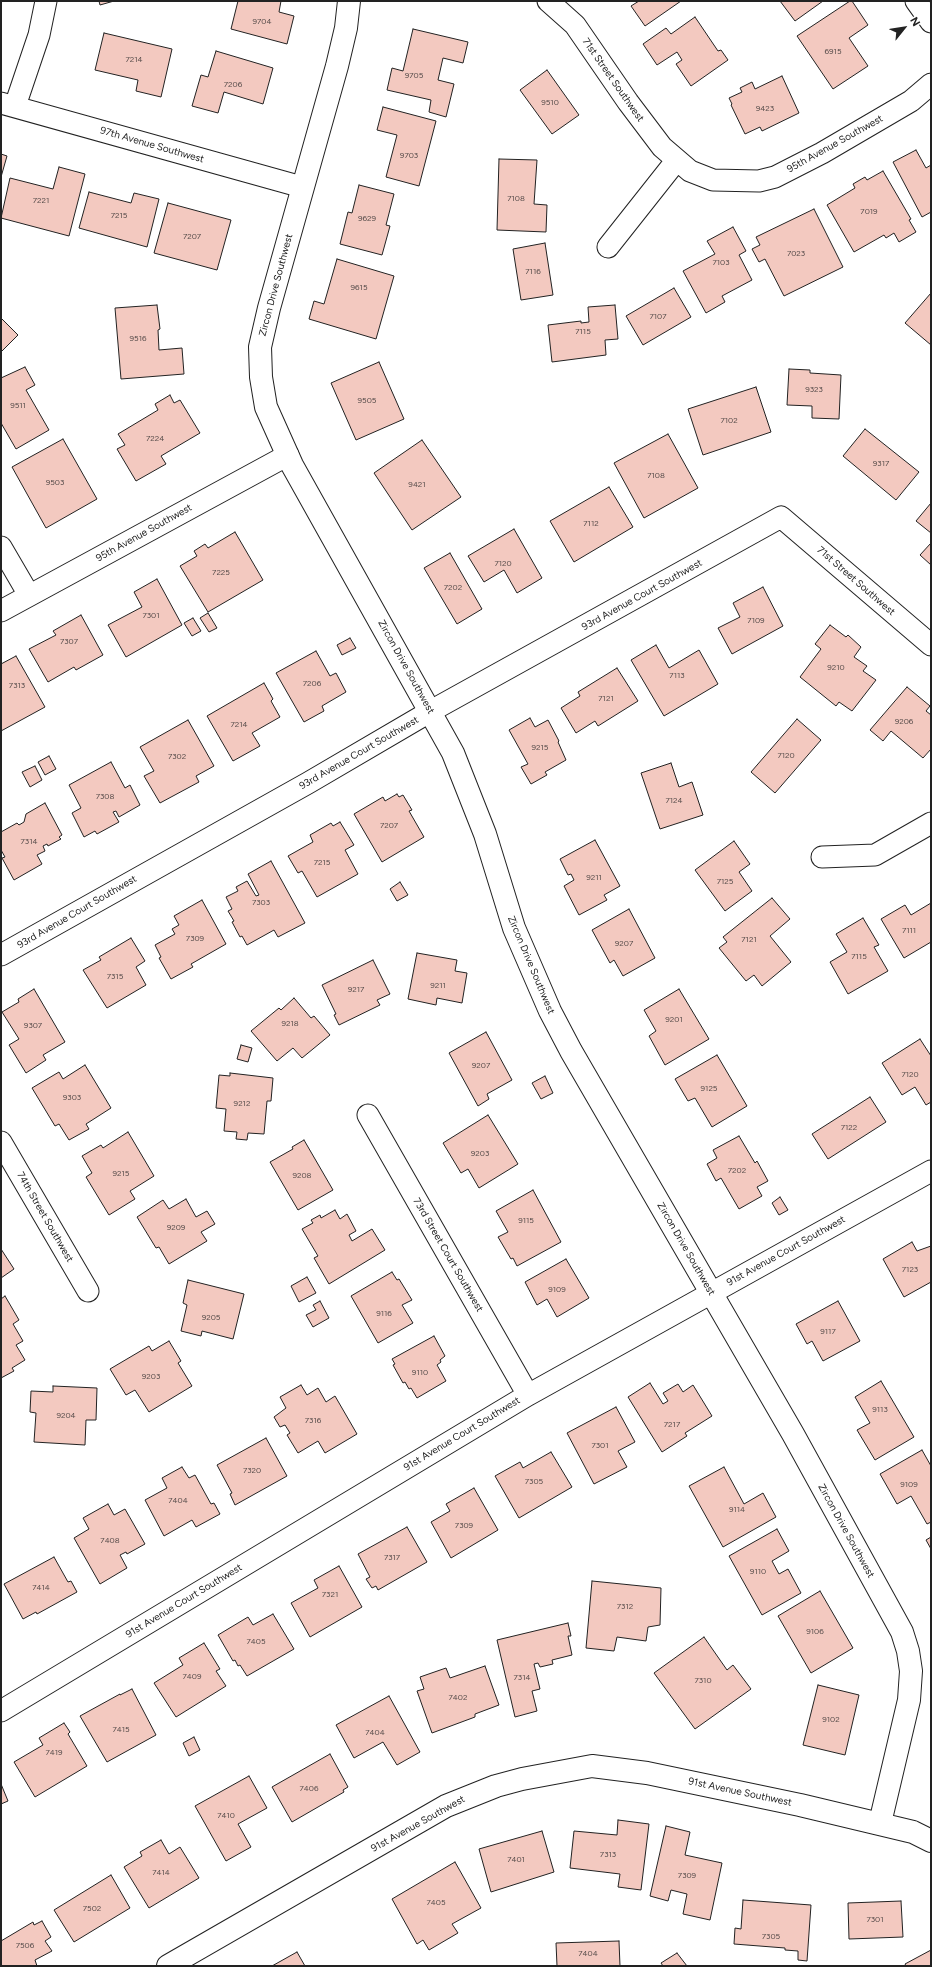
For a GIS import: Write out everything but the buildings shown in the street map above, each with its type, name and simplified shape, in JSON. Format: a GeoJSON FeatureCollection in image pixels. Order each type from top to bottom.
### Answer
{"type":"FeatureCollection","features":[{"type":"Feature","properties":{"kind":"street"},"geometry":{"type":"LineString","coordinates":[[8,104],[39,35],[46,1]]}},
{"type":"Feature","properties":{"kind":"street","name":"Zircon Drive Southwest"},"geometry":{"type":"LineString","coordinates":[[349,1],[346,28],[337,66],[302,187],[260,347],[261,376],[266,407],[292,465],[431,711],[459,767],[485,834],[514,928],[550,1011],[571,1051],[793,1434],[902,1632],[908,1651],[911,1671],[909,1700],[880,1823]]}},
{"type":"Feature","properties":{"kind":"street","name":"71st Street Southwest"},"geometry":{"type":"LineString","coordinates":[[548,1],[575,25],[649,131],[676,161]]}},
{"type":"Feature","properties":{"kind":"street"},"geometry":{"type":"LineString","coordinates":[[916,1],[931,22]]}},
{"type":"Feature","properties":{"kind":"street","name":"95th Avenue Southwest"},"geometry":{"type":"LineString","coordinates":[[676,161],[690,171],[713,180],[759,181],[775,177],[822,153],[911,101],[931,84]]}},
{"type":"Feature","properties":{"kind":"street","name":"97th Avenue Southwest"},"geometry":{"type":"LineString","coordinates":[[8,104],[302,187]]}},
{"type":"Feature","properties":{"kind":"street"},"geometry":{"type":"LineString","coordinates":[[608,247],[676,161]]}},
{"type":"Feature","properties":{"kind":"street","name":"95th Avenue Southwest"},"geometry":{"type":"LineString","coordinates":[[1,611],[288,454]]}},
{"type":"Feature","properties":{"kind":"street","name":"71st Street Southwest"},"geometry":{"type":"LineString","coordinates":[[781,517],[931,645]]}},
{"type":"Feature","properties":{"kind":"street","name":"93rd Avenue Court Southwest"},"geometry":{"type":"LineString","coordinates":[[1,955],[308,783],[431,711],[781,517]]}},
{"type":"Feature","properties":{"kind":"street"},"geometry":{"type":"LineString","coordinates":[[1,547],[29,595]]}},
{"type":"Feature","properties":{"kind":"street"},"geometry":{"type":"LineString","coordinates":[[822,857],[875,855],[931,822]]}},
{"type":"Feature","properties":{"kind":"street","name":"73rd Street Court Southwest"},"geometry":{"type":"LineString","coordinates":[[368,1115],[528,1395]]}},
{"type":"Feature","properties":{"kind":"street","name":"74th Street Southwest"},"geometry":{"type":"LineString","coordinates":[[1,1142],[88,1291]]}},
{"type":"Feature","properties":{"kind":"street","name":"91st Avenue Court Southwest"},"geometry":{"type":"LineString","coordinates":[[1,1711],[528,1395],[931,1171]]}},
{"type":"Feature","properties":{"kind":"street","name":"91st Avenue Southwest"},"geometry":{"type":"LineString","coordinates":[[168,1966],[446,1806],[483,1790],[522,1779],[592,1766],[654,1775],[880,1823]]}},
{"type":"Feature","properties":{"kind":"street"},"geometry":{"type":"LineString","coordinates":[[880,1823],[913,1832],[931,1841]]}}]}
